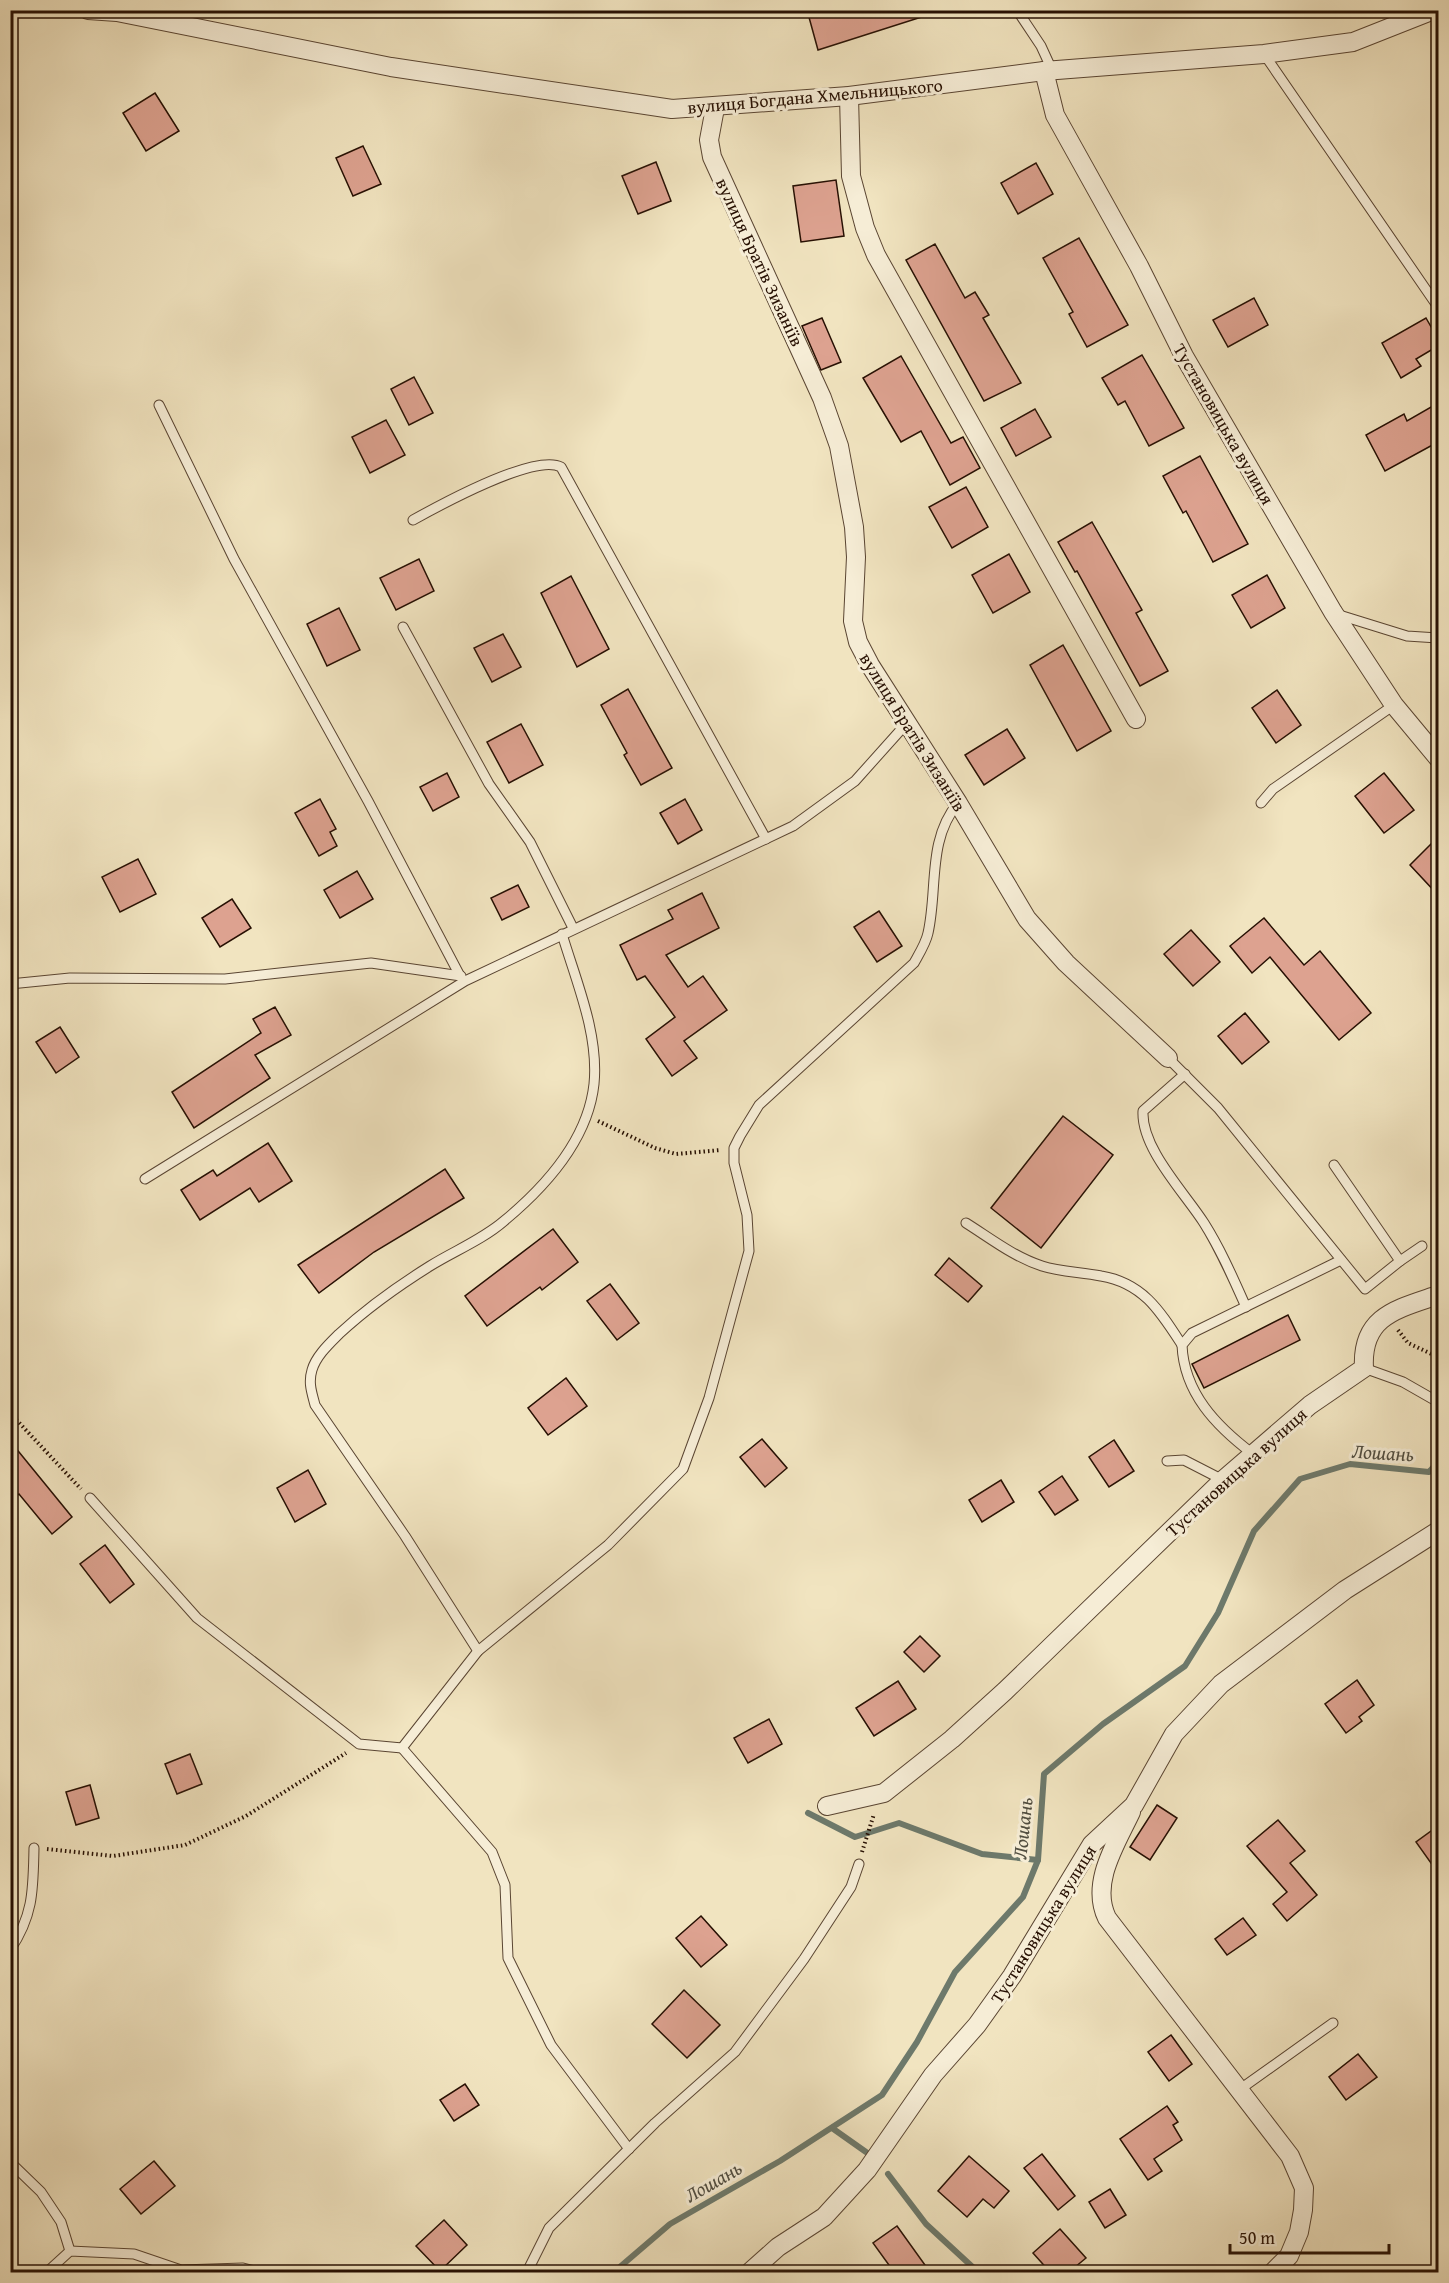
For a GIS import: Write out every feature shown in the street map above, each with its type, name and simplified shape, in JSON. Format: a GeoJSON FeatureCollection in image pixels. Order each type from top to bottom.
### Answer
{"type":"FeatureCollection","features":[{"type":"Feature","properties":{"kind":"street","name":"вулиця Богдана Хмельницького"},"geometry":{"type":"LineString","coordinates":[[88,10],[117,12],[391,67],[672,109],[715,108],[849,96],[1048,71],[1264,54],[1353,42],[1434,10]]}},
{"type":"Feature","properties":{"kind":"street","name":"Тустановицька вулиця"},"geometry":{"type":"LineString","coordinates":[[1048,71],[1056,115],[1083,168],[1139,266],[1184,356],[1333,612],[1394,705],[1438,758]]}},
{"type":"Feature","properties":{"kind":"street"},"geometry":{"type":"LineString","coordinates":[[849,96],[851,176],[865,228],[876,255],[1136,719]]}},
{"type":"Feature","properties":{"kind":"street","name":"вулиця Братів Зизаніїв"},"geometry":{"type":"LineString","coordinates":[[715,108],[709,140],[712,157],[822,398],[838,447],[854,528],[856,557],[853,621],[858,642],[906,724],[958,803],[1027,920],[1042,938],[1168,1058]]}},
{"type":"Feature","properties":{"kind":"street"},"geometry":{"type":"LineString","coordinates":[[1364,1368],[1365,1339],[1386,1314],[1438,1295]]}},
{"type":"Feature","properties":{"kind":"street","name":"Тустановицька вулиця"},"geometry":{"type":"LineString","coordinates":[[827,1806],[884,1793],[952,1739],[1005,1691],[1223,1479],[1310,1405],[1364,1368]]}},
{"type":"Feature","properties":{"kind":"street","name":"Тустановицька вулиця"},"geometry":{"type":"LineString","coordinates":[[750,2272],[778,2247],[824,2217],[867,2170],[933,2075],[977,2025],[1012,1976],[1092,1844],[1134,1804],[1174,1734],[1221,1684],[1346,1590],[1438,1531]]}},
{"type":"Feature","properties":{"kind":"street"},"geometry":{"type":"LineString","coordinates":[[1134,1804],[1105,1870],[1100,1889],[1101,1907],[1107,1918],[1290,2156],[1304,2188],[1299,2232],[1289,2256],[1273,2272]]}},
{"type":"Feature","properties":{"kind":"lane"},"geometry":{"type":"LineString","coordinates":[[1017,10],[1041,46],[1048,71]]}},
{"type":"Feature","properties":{"kind":"lane"},"geometry":{"type":"LineString","coordinates":[[1264,54],[1438,307]]}},
{"type":"Feature","properties":{"kind":"lane"},"geometry":{"type":"LineString","coordinates":[[159,405],[234,559],[462,977]]}},
{"type":"Feature","properties":{"kind":"lane"},"geometry":{"type":"LineString","coordinates":[[413,520],[486,483],[546,463],[561,467],[766,839]]}},
{"type":"Feature","properties":{"kind":"lane"},"geometry":{"type":"LineString","coordinates":[[1333,612],[1407,636],[1438,638]]}},
{"type":"Feature","properties":{"kind":"lane"},"geometry":{"type":"LineString","coordinates":[[403,627],[489,784],[530,842],[573,928]]}},
{"type":"Feature","properties":{"kind":"lane"},"geometry":{"type":"LineString","coordinates":[[1260,803],[1273,789],[1394,705]]}},
{"type":"Feature","properties":{"kind":"lane"},"geometry":{"type":"LineString","coordinates":[[145,1179],[462,977],[562,934],[793,826],[855,782],[906,724]]}},
{"type":"Feature","properties":{"kind":"lane"},"geometry":{"type":"LineString","coordinates":[[402,1748],[478,1651],[608,1545],[683,1469],[709,1398],[749,1251],[747,1215],[734,1163],[734,1148],[759,1105],[914,963],[928,935],[937,846],[948,815],[958,803]]}},
{"type":"Feature","properties":{"kind":"lane"},"geometry":{"type":"LineString","coordinates":[[478,1651],[405,1536],[315,1405],[310,1385],[312,1368],[326,1347],[388,1293],[490,1232],[560,1164],[586,1116],[594,1085],[595,1063],[588,1022],[562,934]]}},
{"type":"Feature","properties":{"kind":"lane"},"geometry":{"type":"LineString","coordinates":[[10,984],[70,978],[225,979],[371,963],[462,977]]}},
{"type":"Feature","properties":{"kind":"lane"},"geometry":{"type":"LineString","coordinates":[[1168,1058],[1218,1108],[1365,1289],[1422,1246]]}},
{"type":"Feature","properties":{"kind":"lane"},"geometry":{"type":"LineString","coordinates":[[1185,1074],[1143,1111],[1142,1126],[1157,1154],[1210,1234],[1246,1307]]}},
{"type":"Feature","properties":{"kind":"lane"},"geometry":{"type":"LineString","coordinates":[[1334,1165],[1400,1261]]}},
{"type":"Feature","properties":{"kind":"lane"},"geometry":{"type":"LineString","coordinates":[[966,1223],[1023,1259],[1044,1267],[1104,1276],[1129,1286],[1156,1304],[1182,1344],[1182,1366],[1195,1394],[1228,1435],[1253,1454]]}},
{"type":"Feature","properties":{"kind":"lane"},"geometry":{"type":"LineString","coordinates":[[1182,1344],[1192,1333],[1341,1260]]}},
{"type":"Feature","properties":{"kind":"lane"},"geometry":{"type":"LineString","coordinates":[[1364,1368],[1403,1382],[1438,1402]]}},
{"type":"Feature","properties":{"kind":"lane"},"geometry":{"type":"LineString","coordinates":[[1167,1461],[1184,1460],[1223,1479]]}},
{"type":"Feature","properties":{"kind":"lane"},"geometry":{"type":"LineString","coordinates":[[90,1498],[197,1618],[359,1744],[402,1748],[492,1852],[504,1886],[508,1958],[551,2045],[629,2149]]}},
{"type":"Feature","properties":{"kind":"lane"},"geometry":{"type":"LineString","coordinates":[[10,1950],[24,1929],[32,1894],[34,1848]]}},
{"type":"Feature","properties":{"kind":"lane"},"geometry":{"type":"LineString","coordinates":[[526,2272],[549,2228],[629,2149],[735,2052],[804,1959],[851,1887],[859,1864]]}},
{"type":"Feature","properties":{"kind":"lane"},"geometry":{"type":"LineString","coordinates":[[1239,2090],[1333,2023]]}},
{"type":"Feature","properties":{"kind":"lane"},"geometry":{"type":"LineString","coordinates":[[10,2162],[41,2192],[61,2222],[70,2251]]}},
{"type":"Feature","properties":{"kind":"lane"},"geometry":{"type":"LineString","coordinates":[[47,2272],[70,2251],[134,2254],[181,2270],[243,2268],[258,2272]]}},
{"type":"Feature","properties":{"kind":"path"},"geometry":{"type":"LineString","coordinates":[[586,1116],[655,1148],[676,1154],[734,1148]]}},
{"type":"Feature","properties":{"kind":"path"},"geometry":{"type":"LineString","coordinates":[[10,1413],[90,1498]]}},
{"type":"Feature","properties":{"kind":"path"},"geometry":{"type":"LineString","coordinates":[[34,1848],[113,1856],[185,1845],[246,1816],[359,1744]]}},
{"type":"Feature","properties":{"kind":"path"},"geometry":{"type":"LineString","coordinates":[[859,1864],[870,1821]]}},
{"type":"Feature","properties":{"kind":"building"},"geometry":{"type":"Polygon","coordinates":[[[807,10],[930,10],[931,14],[818,50],[807,10]]]}},
{"type":"Feature","properties":{"kind":"building"},"geometry":{"type":"Polygon","coordinates":[[[155,93],[179,131],[146,151],[123,113],[155,93]]]}},
{"type":"Feature","properties":{"kind":"building"},"geometry":{"type":"Polygon","coordinates":[[[363,146],[381,184],[353,196],[336,158],[363,146]]]}},
{"type":"Feature","properties":{"kind":"building"},"geometry":{"type":"Polygon","coordinates":[[[656,162],[671,201],[638,214],[622,176],[656,162]]]}},
{"type":"Feature","properties":{"kind":"building"},"geometry":{"type":"Polygon","coordinates":[[[1036,163],[1053,194],[1018,214],[1001,183],[1036,163]]]}},
{"type":"Feature","properties":{"kind":"building"},"geometry":{"type":"Polygon","coordinates":[[[836,180],[844,236],[801,242],[793,186],[836,180]]]}},
{"type":"Feature","properties":{"kind":"building"},"geometry":{"type":"Polygon","coordinates":[[[1079,238],[1128,325],[1087,347],[1069,314],[1073,312],[1043,258],[1079,238]]]}},
{"type":"Feature","properties":{"kind":"building"},"geometry":{"type":"Polygon","coordinates":[[[935,244],[965,298],[975,292],[989,315],[983,318],[1021,383],[984,401],[906,260],[935,244]]]}},
{"type":"Feature","properties":{"kind":"building"},"geometry":{"type":"Polygon","coordinates":[[[1254,298],[1268,325],[1228,347],[1213,320],[1254,298]]]}},
{"type":"Feature","properties":{"kind":"building"},"geometry":{"type":"Polygon","coordinates":[[[822,318],[841,362],[821,370],[802,326],[822,318]]]}},
{"type":"Feature","properties":{"kind":"building"},"geometry":{"type":"Polygon","coordinates":[[[1426,318],[1438,339],[1438,346],[1416,359],[1421,366],[1401,378],[1382,343],[1426,318]]]}},
{"type":"Feature","properties":{"kind":"building"},"geometry":{"type":"Polygon","coordinates":[[[1142,355],[1184,428],[1149,446],[1125,401],[1118,405],[1102,378],[1142,355]]]}},
{"type":"Feature","properties":{"kind":"building"},"geometry":{"type":"Polygon","coordinates":[[[901,356],[951,443],[963,437],[980,468],[950,485],[921,431],[901,442],[863,378],[901,356]]]}},
{"type":"Feature","properties":{"kind":"building"},"geometry":{"type":"Polygon","coordinates":[[[414,377],[433,413],[409,425],[391,389],[414,377]]]}},
{"type":"Feature","properties":{"kind":"building"},"geometry":{"type":"Polygon","coordinates":[[[1438,403],[1438,442],[1385,471],[1366,435],[1404,414],[1407,421],[1438,403]]]}},
{"type":"Feature","properties":{"kind":"building"},"geometry":{"type":"Polygon","coordinates":[[[1035,409],[1051,437],[1016,456],[1001,428],[1035,409]]]}},
{"type":"Feature","properties":{"kind":"building"},"geometry":{"type":"Polygon","coordinates":[[[386,420],[405,455],[370,473],[352,437],[386,420]]]}},
{"type":"Feature","properties":{"kind":"building"},"geometry":{"type":"Polygon","coordinates":[[[1200,456],[1248,544],[1213,562],[1186,511],[1183,513],[1163,476],[1200,456]]]}},
{"type":"Feature","properties":{"kind":"building"},"geometry":{"type":"Polygon","coordinates":[[[966,487],[988,527],[952,548],[929,507],[966,487]]]}},
{"type":"Feature","properties":{"kind":"building"},"geometry":{"type":"Polygon","coordinates":[[[1092,522],[1142,610],[1136,613],[1168,671],[1140,686],[1077,571],[1075,572],[1058,542],[1092,522]]]}},
{"type":"Feature","properties":{"kind":"building"},"geometry":{"type":"Polygon","coordinates":[[[1009,554],[1030,592],[993,613],[972,575],[1009,554]]]}},
{"type":"Feature","properties":{"kind":"building"},"geometry":{"type":"Polygon","coordinates":[[[419,559],[434,591],[396,610],[380,578],[419,559]]]}},
{"type":"Feature","properties":{"kind":"building"},"geometry":{"type":"Polygon","coordinates":[[[1267,575],[1285,608],[1251,628],[1232,595],[1267,575]]]}},
{"type":"Feature","properties":{"kind":"building"},"geometry":{"type":"Polygon","coordinates":[[[571,576],[609,649],[577,667],[541,593],[571,576]]]}},
{"type":"Feature","properties":{"kind":"building"},"geometry":{"type":"Polygon","coordinates":[[[339,608],[360,650],[327,666],[307,624],[339,608]]]}},
{"type":"Feature","properties":{"kind":"building"},"geometry":{"type":"Polygon","coordinates":[[[503,634],[521,667],[492,682],[474,648],[503,634]]]}},
{"type":"Feature","properties":{"kind":"building"},"geometry":{"type":"Polygon","coordinates":[[[1063,645],[1111,731],[1077,751],[1030,665],[1063,645]]]}},
{"type":"Feature","properties":{"kind":"building"},"geometry":{"type":"Polygon","coordinates":[[[628,689],[672,768],[641,785],[601,705],[628,689]]]}},
{"type":"Feature","properties":{"kind":"building"},"geometry":{"type":"Polygon","coordinates":[[[1277,690],[1301,725],[1276,743],[1252,708],[1277,690]]]}},
{"type":"Feature","properties":{"kind":"building"},"geometry":{"type":"Polygon","coordinates":[[[521,724],[543,765],[509,783],[487,742],[521,724]]]}},
{"type":"Feature","properties":{"kind":"building"},"geometry":{"type":"Polygon","coordinates":[[[1007,729],[1025,758],[984,785],[965,755],[1007,729]]]}},
{"type":"Feature","properties":{"kind":"building"},"geometry":{"type":"Polygon","coordinates":[[[447,773],[459,797],[433,811],[420,787],[447,773]]]}},
{"type":"Feature","properties":{"kind":"building"},"geometry":{"type":"Polygon","coordinates":[[[1384,773],[1414,810],[1384,833],[1355,796],[1384,773]]]}},
{"type":"Feature","properties":{"kind":"building"},"geometry":{"type":"Polygon","coordinates":[[[320,799],[336,829],[330,832],[337,846],[319,856],[295,813],[320,799]]]}},
{"type":"Feature","properties":{"kind":"building"},"geometry":{"type":"Polygon","coordinates":[[[685,799],[702,830],[678,844],[660,813],[685,799]]]}},
{"type":"Feature","properties":{"kind":"building"},"geometry":{"type":"Polygon","coordinates":[[[1438,837],[1438,895],[1410,865],[1438,837]]]}},
{"type":"Feature","properties":{"kind":"building"},"geometry":{"type":"Polygon","coordinates":[[[138,859],[156,894],[120,912],[102,877],[138,859]]]}},
{"type":"Feature","properties":{"kind":"building"},"geometry":{"type":"Polygon","coordinates":[[[357,871],[373,899],[340,918],[324,890],[357,871]]]}},
{"type":"Feature","properties":{"kind":"building"},"geometry":{"type":"Polygon","coordinates":[[[518,885],[529,907],[502,920],[491,898],[518,885]]]}},
{"type":"Feature","properties":{"kind":"building"},"geometry":{"type":"Polygon","coordinates":[[[702,893],[719,928],[666,955],[688,987],[703,976],[727,1010],[684,1041],[697,1058],[672,1076],[646,1039],[675,1017],[645,976],[637,980],[620,945],[673,919],[668,910],[702,893]]]}},
{"type":"Feature","properties":{"kind":"building"},"geometry":{"type":"Polygon","coordinates":[[[232,899],[251,928],[220,947],[202,918],[232,899]]]}},
{"type":"Feature","properties":{"kind":"building"},"geometry":{"type":"Polygon","coordinates":[[[879,911],[902,946],[877,962],[854,927],[879,911]]]}},
{"type":"Feature","properties":{"kind":"building"},"geometry":{"type":"Polygon","coordinates":[[[1264,918],[1304,965],[1320,951],[1371,1013],[1339,1040],[1270,957],[1252,973],[1230,946],[1264,918]]]}},
{"type":"Feature","properties":{"kind":"building"},"geometry":{"type":"Polygon","coordinates":[[[1191,930],[1220,962],[1193,986],[1164,954],[1191,930]]]}},
{"type":"Feature","properties":{"kind":"building"},"geometry":{"type":"Polygon","coordinates":[[[275,1007],[291,1035],[255,1055],[270,1078],[194,1128],[172,1092],[261,1033],[253,1019],[275,1007]]]}},
{"type":"Feature","properties":{"kind":"building"},"geometry":{"type":"Polygon","coordinates":[[[1245,1013],[1269,1042],[1242,1064],[1218,1036],[1245,1013]]]}},
{"type":"Feature","properties":{"kind":"building"},"geometry":{"type":"Polygon","coordinates":[[[60,1027],[79,1057],[56,1073],[36,1042],[60,1027]]]}},
{"type":"Feature","properties":{"kind":"building"},"geometry":{"type":"Polygon","coordinates":[[[1063,1116],[1113,1155],[1041,1248],[991,1208],[1063,1116]]]}},
{"type":"Feature","properties":{"kind":"building"},"geometry":{"type":"Polygon","coordinates":[[[268,1143],[292,1181],[259,1202],[250,1188],[200,1220],[181,1190],[213,1170],[217,1176],[268,1143]]]}},
{"type":"Feature","properties":{"kind":"building"},"geometry":{"type":"Polygon","coordinates":[[[445,1169],[464,1198],[374,1252],[319,1293],[298,1265],[445,1169]]]}},
{"type":"Feature","properties":{"kind":"building"},"geometry":{"type":"Polygon","coordinates":[[[553,1229],[578,1262],[542,1290],[540,1287],[487,1326],[465,1296],[553,1229]]]}},
{"type":"Feature","properties":{"kind":"building"},"geometry":{"type":"Polygon","coordinates":[[[949,1258],[982,1286],[968,1302],[935,1275],[949,1258]]]}},
{"type":"Feature","properties":{"kind":"building"},"geometry":{"type":"Polygon","coordinates":[[[610,1284],[639,1323],[617,1340],[587,1301],[610,1284]]]}},
{"type":"Feature","properties":{"kind":"building"},"geometry":{"type":"Polygon","coordinates":[[[1288,1315],[1300,1340],[1204,1388],[1192,1364],[1288,1315]]]}},
{"type":"Feature","properties":{"kind":"building"},"geometry":{"type":"Polygon","coordinates":[[[566,1378],[587,1406],[548,1435],[528,1408],[566,1378]]]}},
{"type":"Feature","properties":{"kind":"building"},"geometry":{"type":"Polygon","coordinates":[[[762,1439],[787,1468],[765,1487],[740,1457],[762,1439]]]}},
{"type":"Feature","properties":{"kind":"building"},"geometry":{"type":"Polygon","coordinates":[[[1114,1440],[1134,1471],[1109,1487],[1089,1457],[1114,1440]]]}},
{"type":"Feature","properties":{"kind":"building"},"geometry":{"type":"Polygon","coordinates":[[[10,1441],[72,1517],[52,1534],[19,1494],[10,1501],[10,1441]]]}},
{"type":"Feature","properties":{"kind":"building"},"geometry":{"type":"Polygon","coordinates":[[[308,1470],[326,1504],[295,1522],[277,1488],[308,1470]]]}},
{"type":"Feature","properties":{"kind":"building"},"geometry":{"type":"Polygon","coordinates":[[[1062,1476],[1078,1500],[1055,1515],[1039,1492],[1062,1476]]]}},
{"type":"Feature","properties":{"kind":"building"},"geometry":{"type":"Polygon","coordinates":[[[1001,1480],[1014,1502],[982,1522],[969,1500],[1001,1480]]]}},
{"type":"Feature","properties":{"kind":"building"},"geometry":{"type":"Polygon","coordinates":[[[105,1545],[134,1584],[110,1603],[80,1564],[105,1545]]]}},
{"type":"Feature","properties":{"kind":"building"},"geometry":{"type":"Polygon","coordinates":[[[920,1636],[940,1656],[924,1672],[904,1652],[920,1636]]]}},
{"type":"Feature","properties":{"kind":"building"},"geometry":{"type":"Polygon","coordinates":[[[1357,1680],[1374,1705],[1359,1717],[1362,1721],[1346,1733],[1325,1704],[1357,1680]]]}},
{"type":"Feature","properties":{"kind":"building"},"geometry":{"type":"Polygon","coordinates":[[[898,1681],[916,1709],[874,1736],[856,1708],[898,1681]]]}},
{"type":"Feature","properties":{"kind":"building"},"geometry":{"type":"Polygon","coordinates":[[[769,1719],[782,1744],[748,1763],[734,1738],[769,1719]]]}},
{"type":"Feature","properties":{"kind":"building"},"geometry":{"type":"Polygon","coordinates":[[[190,1754],[202,1784],[177,1794],[165,1764],[190,1754]]]}},
{"type":"Feature","properties":{"kind":"building"},"geometry":{"type":"Polygon","coordinates":[[[90,1785],[99,1818],[76,1825],[66,1792],[90,1785]]]}},
{"type":"Feature","properties":{"kind":"building"},"geometry":{"type":"Polygon","coordinates":[[[1157,1805],[1177,1818],[1150,1860],[1130,1847],[1157,1805]]]}},
{"type":"Feature","properties":{"kind":"building"},"geometry":{"type":"Polygon","coordinates":[[[1278,1820],[1305,1851],[1290,1863],[1317,1895],[1287,1921],[1273,1904],[1287,1892],[1247,1846],[1278,1820]]]}},
{"type":"Feature","properties":{"kind":"building"},"geometry":{"type":"Polygon","coordinates":[[[1438,1826],[1438,1873],[1416,1842],[1438,1826]]]}},
{"type":"Feature","properties":{"kind":"building"},"geometry":{"type":"Polygon","coordinates":[[[701,1916],[727,1945],[701,1967],[676,1938],[701,1916]]]}},
{"type":"Feature","properties":{"kind":"building"},"geometry":{"type":"Polygon","coordinates":[[[1243,1918],[1256,1935],[1227,1955],[1215,1939],[1243,1918]]]}},
{"type":"Feature","properties":{"kind":"building"},"geometry":{"type":"Polygon","coordinates":[[[684,1990],[720,2025],[687,2058],[652,2024],[684,1990]]]}},
{"type":"Feature","properties":{"kind":"building"},"geometry":{"type":"Polygon","coordinates":[[[1171,2035],[1192,2064],[1169,2081],[1148,2052],[1171,2035]]]}},
{"type":"Feature","properties":{"kind":"building"},"geometry":{"type":"Polygon","coordinates":[[[1358,2054],[1377,2077],[1346,2100],[1329,2077],[1358,2054]]]}},
{"type":"Feature","properties":{"kind":"building"},"geometry":{"type":"Polygon","coordinates":[[[465,2084],[479,2105],[454,2121],[440,2100],[465,2084]]]}},
{"type":"Feature","properties":{"kind":"building"},"geometry":{"type":"Polygon","coordinates":[[[1167,2106],[1178,2122],[1173,2125],[1182,2140],[1154,2159],[1162,2171],[1148,2180],[1120,2139],[1167,2106]]]}},
{"type":"Feature","properties":{"kind":"building"},"geometry":{"type":"Polygon","coordinates":[[[1042,2154],[1075,2196],[1058,2210],[1024,2168],[1042,2154]]]}},
{"type":"Feature","properties":{"kind":"building"},"geometry":{"type":"Polygon","coordinates":[[[969,2156],[1009,2191],[994,2208],[983,2199],[967,2217],[938,2191],[969,2156]]]}},
{"type":"Feature","properties":{"kind":"building"},"geometry":{"type":"Polygon","coordinates":[[[154,2161],[175,2186],[141,2214],[120,2189],[154,2161]]]}},
{"type":"Feature","properties":{"kind":"building"},"geometry":{"type":"Polygon","coordinates":[[[1110,2189],[1126,2215],[1105,2228],[1089,2202],[1110,2189]]]}},
{"type":"Feature","properties":{"kind":"building"},"geometry":{"type":"Polygon","coordinates":[[[444,2220],[467,2245],[440,2271],[416,2246],[444,2220]]]}},
{"type":"Feature","properties":{"kind":"building"},"geometry":{"type":"Polygon","coordinates":[[[897,2226],[930,2272],[894,2272],[873,2243],[897,2226]]]}},
{"type":"Feature","properties":{"kind":"building"},"geometry":{"type":"Polygon","coordinates":[[[1060,2229],[1086,2258],[1069,2272],[1050,2272],[1033,2253],[1060,2229]]]}},
{"type":"Feature","properties":{"kind":"waterway","name":"Лошань"},"geometry":{"type":"LineString","coordinates":[[614,2272],[670,2224],[780,2161],[882,2095],[917,2042],[955,1972],[1023,1897],[1038,1860],[1044,1774],[1103,1724],[1185,1666],[1218,1613],[1254,1531],[1300,1479],[1350,1464],[1429,1472],[1438,1462]]}},
{"type":"Feature","properties":{"kind":"waterway"},"geometry":{"type":"LineString","coordinates":[[808,1813],[855,1837],[899,1823],[982,1854],[1038,1860]]}},
{"type":"Feature","properties":{"kind":"waterway"},"geometry":{"type":"LineString","coordinates":[[832,2128],[866,2152]]}},
{"type":"Feature","properties":{"kind":"waterway"},"geometry":{"type":"LineString","coordinates":[[888,2174],[926,2224],[978,2272]]}}]}
